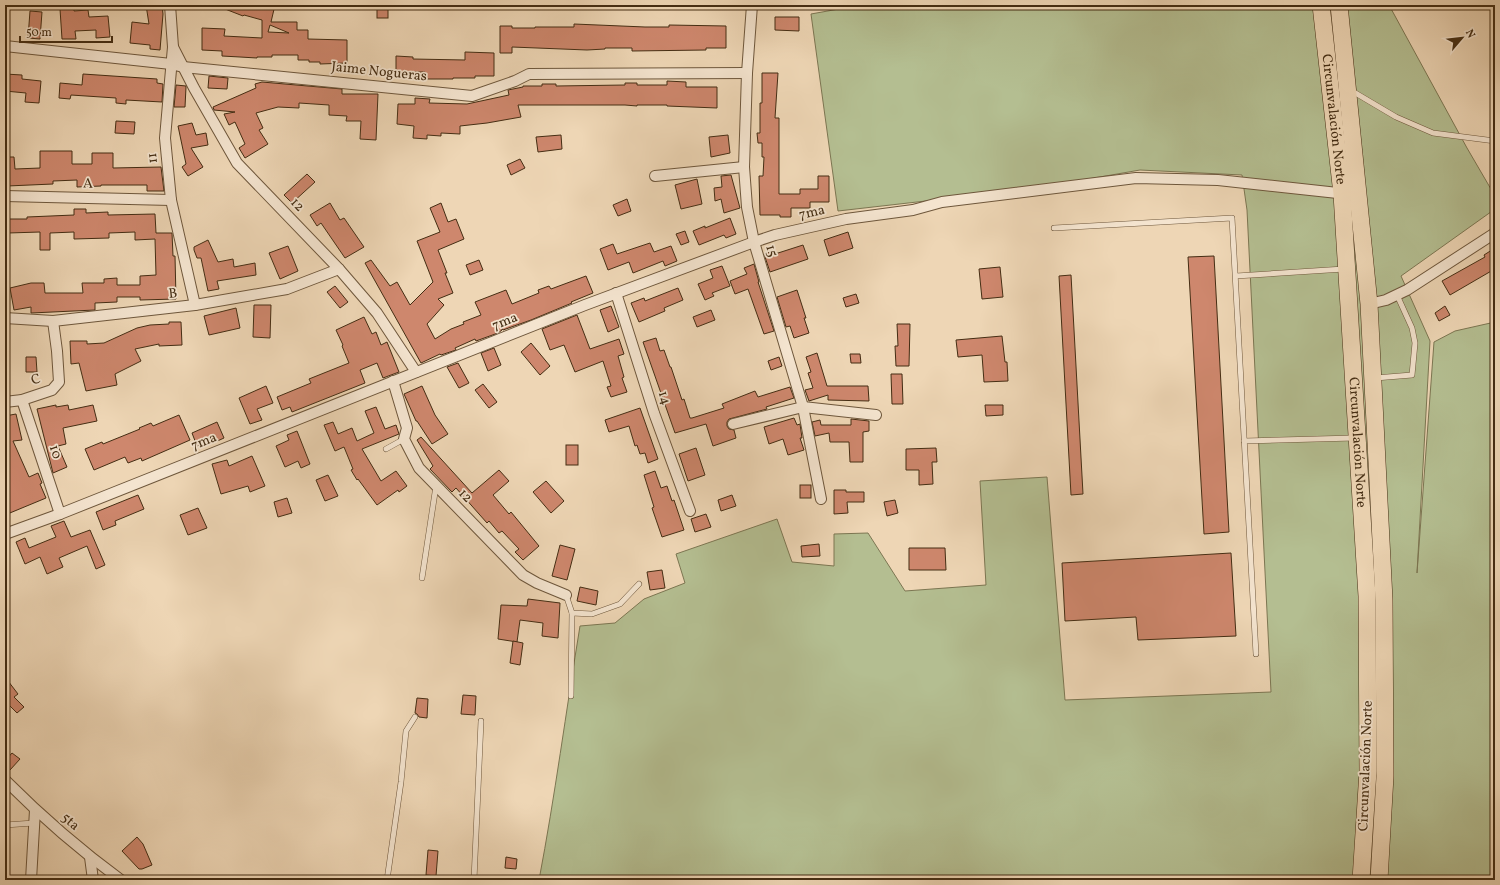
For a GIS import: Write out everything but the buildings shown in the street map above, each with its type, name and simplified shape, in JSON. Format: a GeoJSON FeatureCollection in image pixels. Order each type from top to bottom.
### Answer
{"type":"FeatureCollection","features":[{"type":"Feature","properties":{"kind":"highway","name":"Circunvalación Norte"},"geometry":{"type":"LineString","coordinates":[[1321,5],[1350,194],[1369,304],[1384,600],[1385,776],[1379,880]]}},
{"type":"Feature","properties":{"kind":"highway","name":"Circunvalación Norte"},"geometry":{"type":"LineString","coordinates":[[1339,5],[1348,89],[1350,194],[1346,269],[1367,604],[1368,771],[1361,880]]}},
{"type":"Feature","properties":{"kind":"highway"},"geometry":{"type":"LineString","coordinates":[[1357,438],[1376,437]]}},
{"type":"Feature","properties":{"kind":"street","name":"11"},"geometry":{"type":"LineString","coordinates":[[170,5],[173,47],[165,138],[171,200],[195,305]]}},
{"type":"Feature","properties":{"kind":"street","name":"15"},"geometry":{"type":"LineString","coordinates":[[752,5],[747,73],[744,167],[747,207],[754,242],[803,407],[821,499]]}},
{"type":"Feature","properties":{"kind":"street","name":"Jaime Nogueras"},"geometry":{"type":"LineString","coordinates":[[5,46],[472,96],[529,74],[747,73]]}},
{"type":"Feature","properties":{"kind":"street","name":"12"},"geometry":{"type":"LineString","coordinates":[[173,47],[236,163],[339,269],[377,313],[416,372]]}},
{"type":"Feature","properties":{"kind":"street"},"geometry":{"type":"LineString","coordinates":[[655,176],[744,167]]}},
{"type":"Feature","properties":{"kind":"street","name":"7ma"},"geometry":{"type":"LineString","coordinates":[[5,534],[60,514],[616,293],[775,235],[846,219],[913,210],[942,202],[1136,178],[1218,180],[1350,194]]}},
{"type":"Feature","properties":{"kind":"street","name":"A"},"geometry":{"type":"LineString","coordinates":[[5,196],[171,200]]}},
{"type":"Feature","properties":{"kind":"street"},"geometry":{"type":"LineString","coordinates":[[1369,304],[1386,300],[1407,290],[1495,233]]}},
{"type":"Feature","properties":{"kind":"street","name":"B"},"geometry":{"type":"LineString","coordinates":[[5,318],[53,321],[195,305],[287,289],[339,269]]}},
{"type":"Feature","properties":{"kind":"street","name":"14"},"geometry":{"type":"LineString","coordinates":[[616,293],[654,413],[690,511]]}},
{"type":"Feature","properties":{"kind":"street","name":"C"},"geometry":{"type":"LineString","coordinates":[[5,402],[22,400],[52,390],[59,382],[53,321]]}},
{"type":"Feature","properties":{"kind":"street","name":"12"},"geometry":{"type":"LineString","coordinates":[[393,381],[407,428],[404,439],[419,468],[523,575],[537,583],[566,595]]}},
{"type":"Feature","properties":{"kind":"street","name":"10"},"geometry":{"type":"LineString","coordinates":[[22,400],[60,514]]}},
{"type":"Feature","properties":{"kind":"street"},"geometry":{"type":"LineString","coordinates":[[733,424],[803,407],[876,415]]}},
{"type":"Feature","properties":{"kind":"street","name":"5ta"},"geometry":{"type":"LineString","coordinates":[[5,780],[35,810],[90,857],[121,880]]}},
{"type":"Feature","properties":{"kind":"street"},"geometry":{"type":"LineString","coordinates":[[31,880],[35,810]]}},
{"type":"Feature","properties":{"kind":"street"},"geometry":{"type":"LineString","coordinates":[[90,857],[93,880]]}},
{"type":"Feature","properties":{"kind":"lane"},"geometry":{"type":"LineString","coordinates":[[1348,89],[1396,116],[1433,133],[1495,141]]}},
{"type":"Feature","properties":{"kind":"lane"},"geometry":{"type":"LineString","coordinates":[[1054,228],[1232,218],[1256,654]]}},
{"type":"Feature","properties":{"kind":"lane"},"geometry":{"type":"LineString","coordinates":[[1236,276],[1346,269]]}},
{"type":"Feature","properties":{"kind":"lane"},"geometry":{"type":"LineString","coordinates":[[1372,378],[1412,375],[1415,343],[1412,328],[1397,295]]}},
{"type":"Feature","properties":{"kind":"lane"},"geometry":{"type":"LineString","coordinates":[[1244,440],[1357,438]]}},
{"type":"Feature","properties":{"kind":"lane"},"geometry":{"type":"LineString","coordinates":[[386,449],[404,439]]}},
{"type":"Feature","properties":{"kind":"lane"},"geometry":{"type":"LineString","coordinates":[[422,578],[436,486]]}},
{"type":"Feature","properties":{"kind":"lane"},"geometry":{"type":"LineString","coordinates":[[572,613],[592,614],[620,604],[639,584]]}},
{"type":"Feature","properties":{"kind":"lane"},"geometry":{"type":"LineString","coordinates":[[566,595],[572,613],[572,696]]}},
{"type":"Feature","properties":{"kind":"lane"},"geometry":{"type":"LineString","coordinates":[[387,880],[401,782],[406,731],[415,717]]}},
{"type":"Feature","properties":{"kind":"lane"},"geometry":{"type":"LineString","coordinates":[[474,880],[481,721]]}},
{"type":"Feature","properties":{"kind":"lane"},"geometry":{"type":"LineString","coordinates":[[5,825],[34,823]]}},
{"type":"Feature","properties":{"kind":"green space"},"geometry":{"type":"Polygon","coordinates":[[[861,5],[1389,5],[1495,196],[1495,209],[1401,276],[1430,341],[1417,573],[1434,342],[1455,331],[1495,322],[1495,880],[539,880],[580,626],[615,623],[644,599],[685,583],[676,554],[777,519],[792,562],[834,566],[834,534],[868,533],[905,591],[986,585],[980,481],[1047,477],[1065,700],[1271,692],[1247,210],[1242,175],[1140,170],[1031,189],[838,211],[811,14],[861,5]]]}}]}
